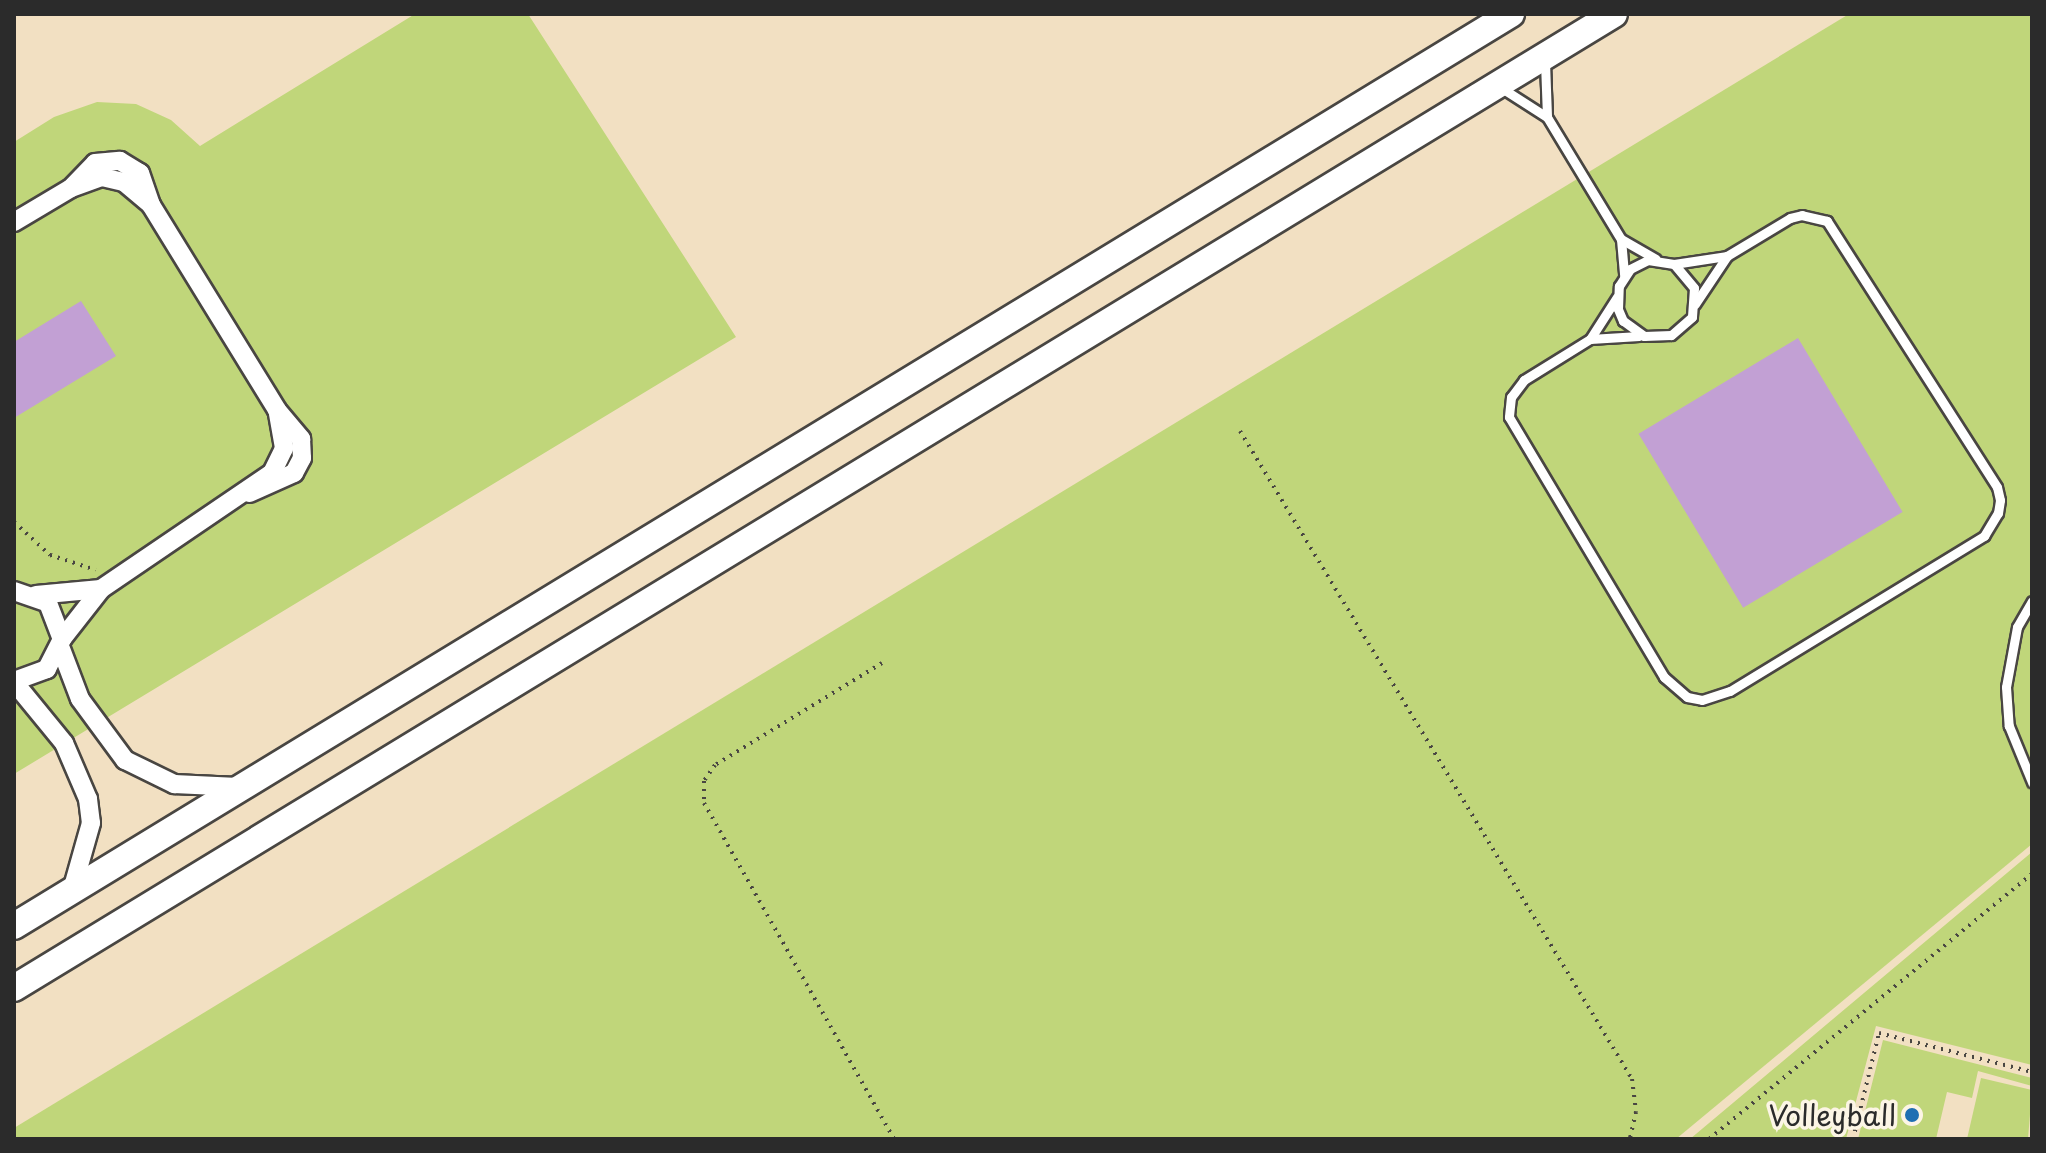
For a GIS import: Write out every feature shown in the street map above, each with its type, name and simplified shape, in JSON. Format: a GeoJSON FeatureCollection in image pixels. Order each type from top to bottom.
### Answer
{"type":"FeatureCollection","features":[{"type":"Feature","properties":{"kind":"street"},"geometry":{"type":"LineString","coordinates":[[14,926],[1511,14]]}},
{"type":"Feature","properties":{"kind":"street"},"geometry":{"type":"LineString","coordinates":[[14,988],[1614,14]]}},
{"type":"Feature","properties":{"kind":"street"},"geometry":{"type":"LineString","coordinates":[[14,222],[71,188],[102,177],[117,179],[151,205],[277,410],[284,448],[280,462],[249,493],[104,587],[37,677],[14,682],[64,743],[88,799],[91,823],[72,890]]}},
{"type":"Feature","properties":{"kind":"street"},"geometry":{"type":"LineString","coordinates":[[14,591],[36,595],[104,587]]}},
{"type":"Feature","properties":{"kind":"street"},"geometry":{"type":"LineString","coordinates":[[36,595],[56,613],[62,644],[80,699],[125,760],[174,784],[245,787]]}},
{"type":"Feature","properties":{"kind":"lane"},"geometry":{"type":"LineString","coordinates":[[1546,55],[1542,86],[1547,117],[1621,239],[1624,276],[1617,297],[1590,339],[1524,380],[1511,397],[1509,417],[1664,677],[1687,697],[1717,698],[1984,536],[1998,513],[2000,500],[1980,460],[1827,221],[1802,215],[1790,218],[1727,256],[1674,264],[1658,260],[1621,239]]}},
{"type":"Feature","properties":{"kind":"lane"},"geometry":{"type":"LineString","coordinates":[[1498,86],[1547,117]]}},
{"type":"Feature","properties":{"kind":"lane"},"geometry":{"type":"LineString","coordinates":[[1590,339],[1658,338],[1683,328],[1727,256]]}},
{"type":"Feature","properties":{"kind":"lane"},"geometry":{"type":"LineString","coordinates":[[1624,276],[1639,264],[1658,260]]}},
{"type":"Feature","properties":{"kind":"lane"},"geometry":{"type":"LineString","coordinates":[[1674,264],[1690,281],[1695,304]]}},
{"type":"Feature","properties":{"kind":"lane"},"geometry":{"type":"LineString","coordinates":[[1617,297],[1623,321],[1644,336]]}},
{"type":"Feature","properties":{"kind":"lane"},"geometry":{"type":"LineString","coordinates":[[2032,601],[2017,627],[2006,687],[2009,726],[2032,782]]}},
{"type":"Feature","properties":{"kind":"path"},"geometry":{"type":"LineString","coordinates":[[1240,431],[1632,1079],[1636,1112],[1630,1139]]}},
{"type":"Feature","properties":{"kind":"path"},"geometry":{"type":"LineString","coordinates":[[14,522],[50,555],[93,565],[104,587]]}},
{"type":"Feature","properties":{"kind":"path"},"geometry":{"type":"LineString","coordinates":[[882,663],[715,765],[704,781],[704,803],[894,1139]]}},
{"type":"Feature","properties":{"kind":"path"},"geometry":{"type":"LineString","coordinates":[[1709,1139],[2032,874]]}},
{"type":"Feature","properties":{"kind":"path"},"geometry":{"type":"LineString","coordinates":[[1853,1139],[1879,1033],[2032,1072]]}},
{"type":"Feature","properties":{"kind":"green space"},"geometry":{"type":"Polygon","coordinates":[[[415,14],[528,14],[736,337],[14,774],[14,142],[54,117],[97,102],[136,104],[171,120],[200,146],[415,14]]]}},
{"type":"Feature","properties":{"kind":"green space"},"geometry":{"type":"Polygon","coordinates":[[[1849,14],[2032,14],[2032,844],[1676,1139],[14,1139],[14,1128],[1849,14]]]}},
{"type":"Feature","properties":{"kind":"green space"},"geometry":{"type":"Polygon","coordinates":[[[2032,852],[2032,1065],[1876,1026],[1846,1139],[1690,1139],[2032,852]]]}},
{"type":"Feature","properties":{"kind":"green space"},"geometry":{"type":"Polygon","coordinates":[[[1883,1040],[2032,1078],[2032,1086],[1978,1071],[1972,1098],[1947,1092],[1936,1139],[1858,1139],[1883,1040]]]}},
{"type":"Feature","properties":{"kind":"green space"},"geometry":{"type":"Polygon","coordinates":[[[1981,1078],[2032,1090],[2028,1139],[1967,1139],[1981,1078]]]}},
{"type":"Feature","properties":{"kind":"building"},"geometry":{"type":"Polygon","coordinates":[[[81,301],[116,356],[14,418],[14,342],[81,301]]]}},
{"type":"Feature","properties":{"kind":"building"},"geometry":{"type":"Polygon","coordinates":[[[1798,338],[1903,512],[1743,608],[1639,434],[1798,338]]]}},
{"type":"Feature","properties":{"kind":"place","name":"Volleyball"},"geometry":{"type":"Point","coordinates":[1912,1115]}}]}
